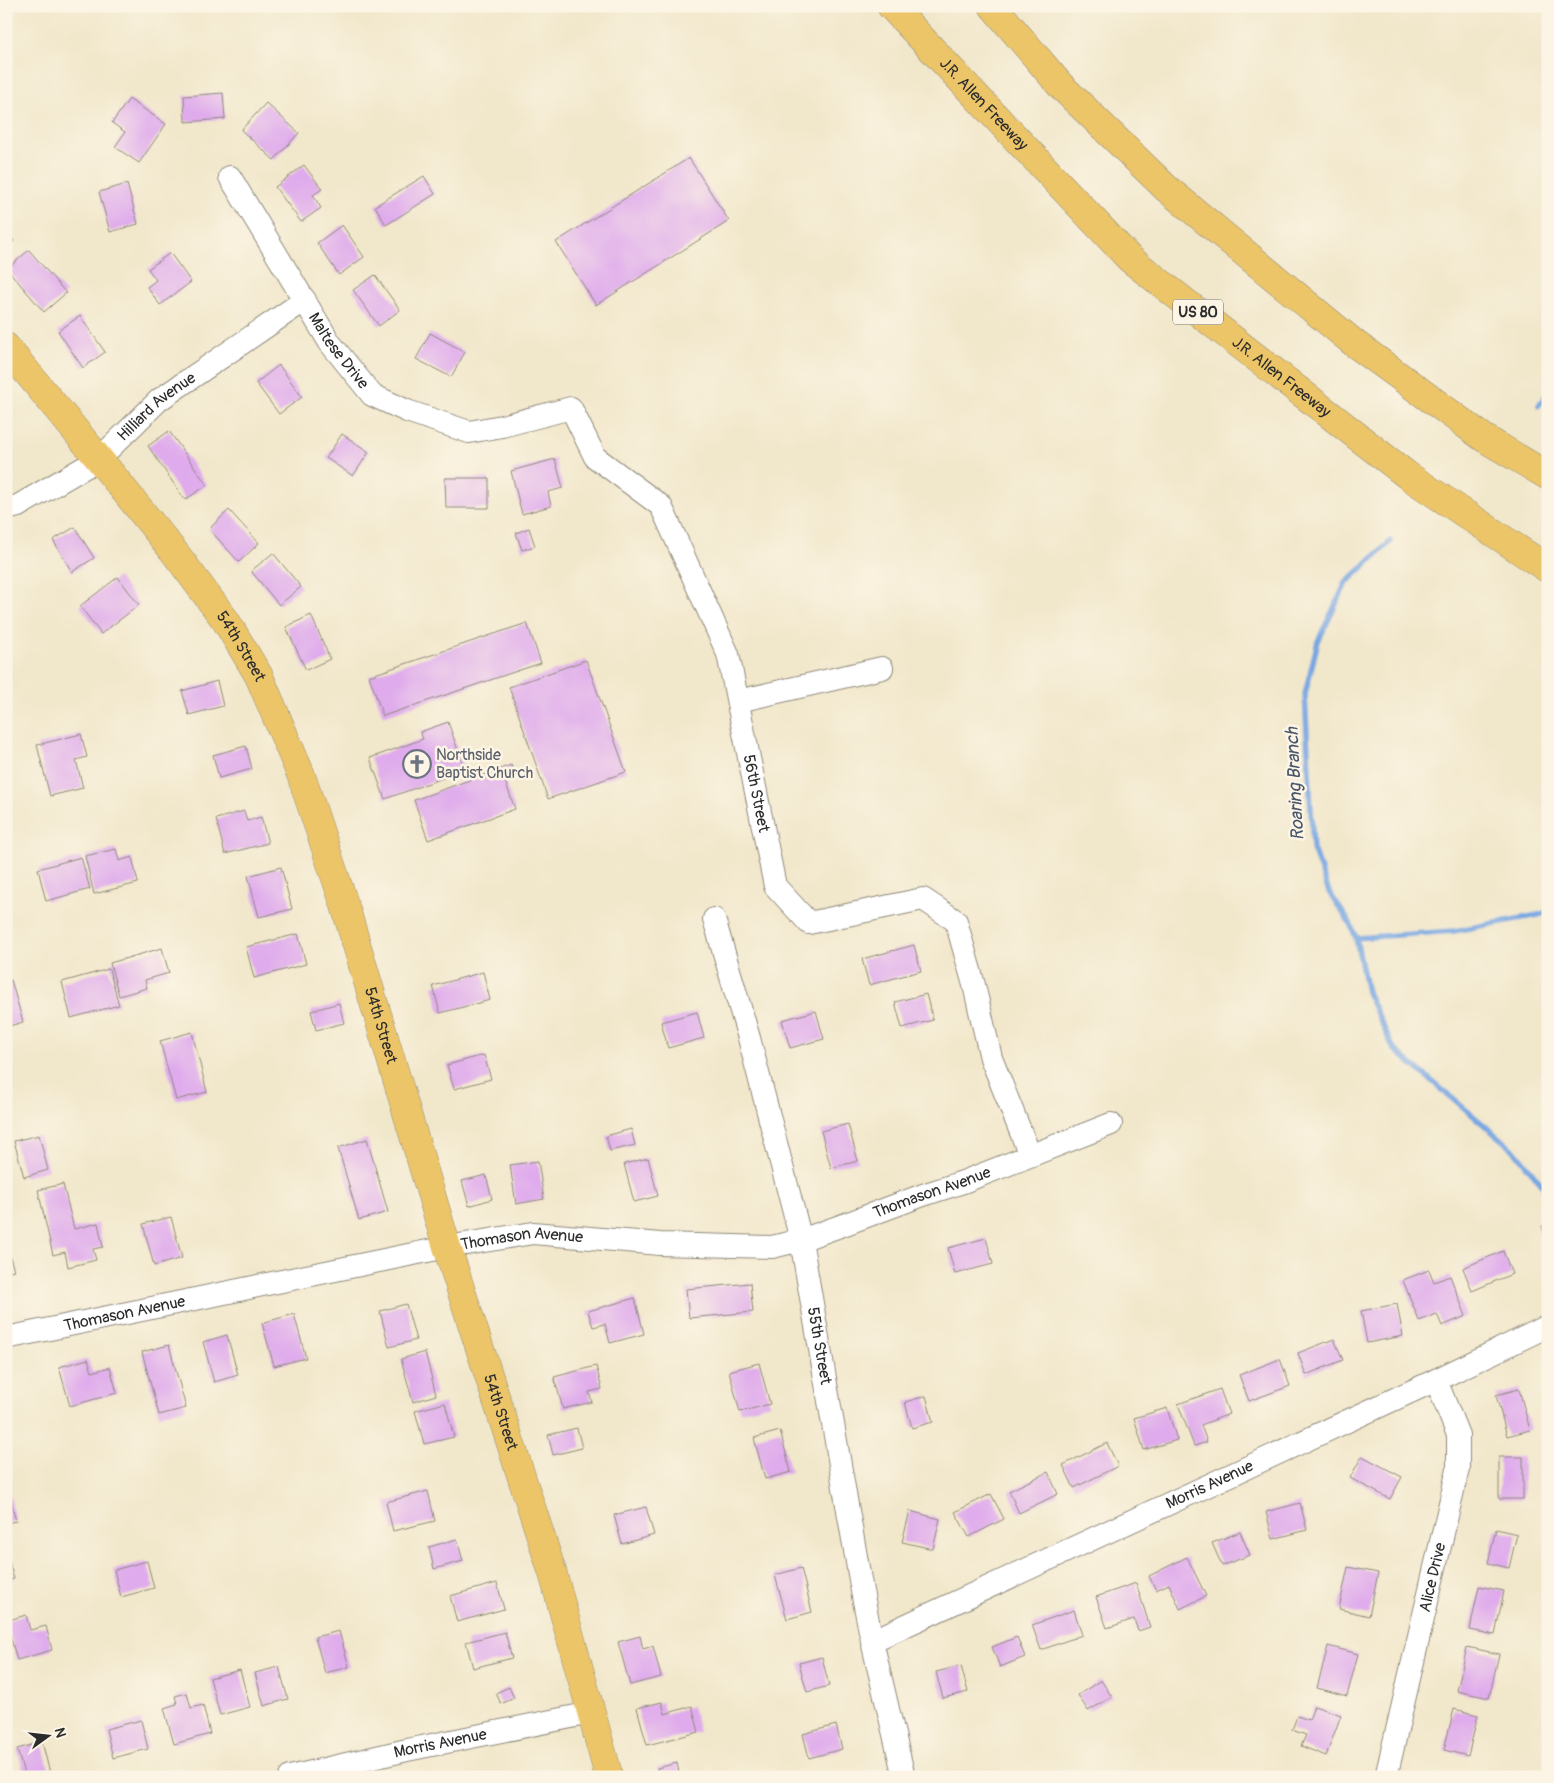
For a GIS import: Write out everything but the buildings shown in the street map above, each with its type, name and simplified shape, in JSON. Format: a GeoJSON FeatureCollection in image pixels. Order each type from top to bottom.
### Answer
{"type":"FeatureCollection","features":[{"type":"Feature","properties":{"kind":"main road","name":"J.R. Allen Freeway"},"geometry":{"type":"LineString","coordinates":[[891,6],[1130,259],[1407,474],[1548,569]]}},
{"type":"Feature","properties":{"kind":"main road"},"geometry":{"type":"LineString","coordinates":[[993,6],[1060,85],[1166,188],[1354,344],[1484,438],[1547,476]]}},
{"type":"Feature","properties":{"kind":"main road","name":"54th Street"},"geometry":{"type":"LineString","coordinates":[[6,347],[175,553],[226,621],[259,676],[301,775],[335,878],[447,1247],[553,1574],[609,1777]]}},
{"type":"Feature","properties":{"kind":"street","name":"Maltese Drive"},"geometry":{"type":"LineString","coordinates":[[230,177],[330,343],[372,395],[406,412],[469,432],[502,426],[571,408]]}},
{"type":"Feature","properties":{"kind":"street","name":"Hilliard Avenue"},"geometry":{"type":"LineString","coordinates":[[6,509],[18,506],[99,459],[159,400],[305,300]]}},
{"type":"Feature","properties":{"kind":"street","name":"56th Street"},"geometry":{"type":"LineString","coordinates":[[571,408],[595,457],[661,506],[728,654],[775,886],[809,923],[923,899],[956,920],[991,1058],[1030,1155]]}},
{"type":"Feature","properties":{"kind":"street"},"geometry":{"type":"LineString","coordinates":[[738,701],[882,668]]}},
{"type":"Feature","properties":{"kind":"street","name":"55th Street"},"geometry":{"type":"LineString","coordinates":[[714,919],[749,1038],[801,1240],[872,1641],[904,1777]]}},
{"type":"Feature","properties":{"kind":"street","name":"Thomason Avenue"},"geometry":{"type":"LineString","coordinates":[[6,1338],[447,1247],[532,1233],[660,1244],[772,1247],[801,1240],[923,1194],[963,1182],[1111,1124]]}},
{"type":"Feature","properties":{"kind":"street","name":"Morris Avenue"},"geometry":{"type":"LineString","coordinates":[[872,1641],[1436,1380],[1548,1326]]}},
{"type":"Feature","properties":{"kind":"street","name":"Alice Drive"},"geometry":{"type":"LineString","coordinates":[[1386,1777],[1458,1469],[1458,1435],[1436,1380]]}},
{"type":"Feature","properties":{"kind":"street","name":"Morris Avenue"},"geometry":{"type":"LineString","coordinates":[[290,1777],[407,1750],[590,1713]]}},
{"type":"Feature","properties":{"kind":"waterway","name":"Roaring Branch"},"geometry":{"type":"LineString","coordinates":[[1539,405],[1548,392]]}},
{"type":"Feature","properties":{"kind":"waterway","name":"Roaring Branch"},"geometry":{"type":"LineString","coordinates":[[1391,541],[1346,583],[1318,641],[1305,694],[1313,849],[1329,892],[1350,923],[1356,938],[1367,992],[1394,1049],[1515,1151],[1543,1186],[1548,1197]]}},
{"type":"Feature","properties":{"kind":"waterway","name":"Roaring Branch"},"geometry":{"type":"LineString","coordinates":[[1356,938],[1454,931],[1548,912]]}},
{"type":"Feature","properties":{"kind":"waterway"},"geometry":{"type":"LineString","coordinates":[[1545,1777],[1548,1769]]}},
{"type":"Feature","properties":{"kind":"place","name":"Northside Baptist Church"},"geometry":{"type":"Point","coordinates":[417,764]}}]}
